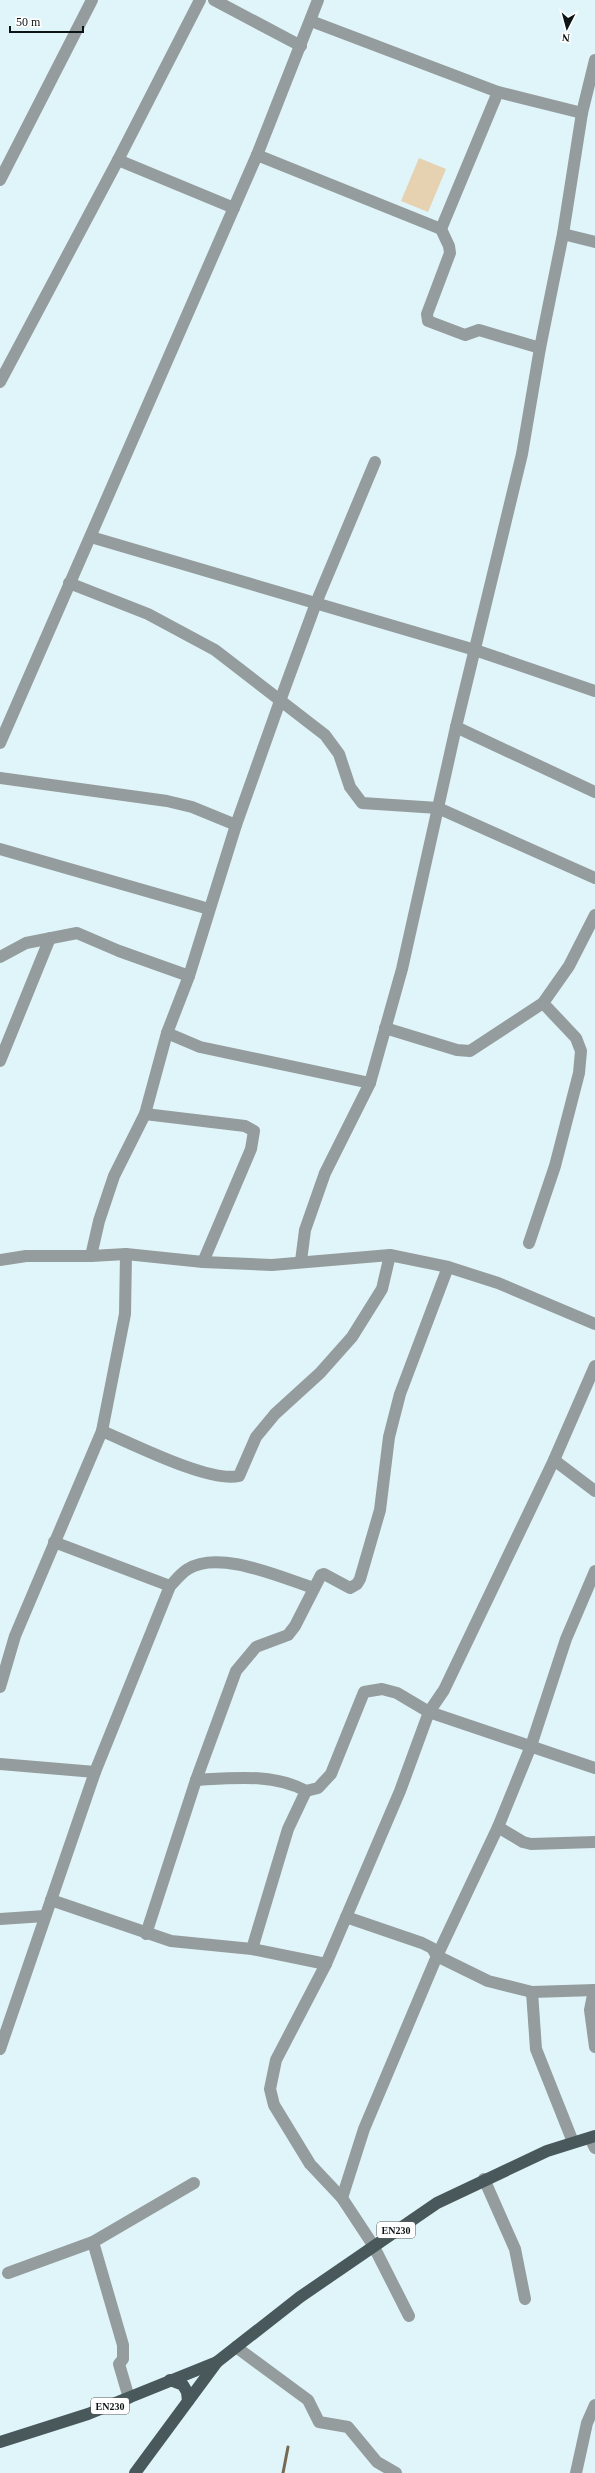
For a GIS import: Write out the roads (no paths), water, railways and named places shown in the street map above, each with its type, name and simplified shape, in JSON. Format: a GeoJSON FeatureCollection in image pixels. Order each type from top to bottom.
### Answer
{"type":"FeatureCollection","features":[{"type":"Feature","properties":{"kind":"main road","name":"EN230"},"geometry":{"type":"LineString","coordinates":[[0,2442],[129,2398],[217,2362],[300,2297],[373,2245],[437,2203],[484,2180],[573,2142],[593,2140]]}},
{"type":"Feature","properties":{"kind":"main road"},"geometry":{"type":"LineString","coordinates":[[135,2473],[217,2362]]}},
{"type":"Feature","properties":{"kind":"main road"},"geometry":{"type":"LineString","coordinates":[[170,2380],[183,2385],[187,2392],[188,2401]]}},
{"type":"Feature","properties":{"kind":"street"},"geometry":{"type":"LineString","coordinates":[[0,180],[92,0]]}},
{"type":"Feature","properties":{"kind":"street"},"geometry":{"type":"LineString","coordinates":[[0,382],[118,160],[200,0]]}},
{"type":"Feature","properties":{"kind":"street"},"geometry":{"type":"LineString","coordinates":[[214,0],[301,46]]}},
{"type":"Feature","properties":{"kind":"street"},"geometry":{"type":"LineString","coordinates":[[0,743],[4,723],[91,537],[257,155],[318,0]]}},
{"type":"Feature","properties":{"kind":"street"},"geometry":{"type":"LineString","coordinates":[[311,21],[498,92],[582,113]]}},
{"type":"Feature","properties":{"kind":"street"},"geometry":{"type":"LineString","coordinates":[[301,1261],[305,1230],[326,1172],[370,1083],[402,969],[456,727],[522,454],[540,348],[563,234],[582,113],[595,60]]}},
{"type":"Feature","properties":{"kind":"street"},"geometry":{"type":"LineString","coordinates":[[441,228],[498,92]]}},
{"type":"Feature","properties":{"kind":"street"},"geometry":{"type":"LineString","coordinates":[[257,155],[441,228],[449,246],[450,253],[427,314],[428,320],[465,335],[479,330],[540,348]]}},
{"type":"Feature","properties":{"kind":"street"},"geometry":{"type":"LineString","coordinates":[[118,160],[234,208]]}},
{"type":"Feature","properties":{"kind":"street"},"geometry":{"type":"LineString","coordinates":[[563,234],[595,242]]}},
{"type":"Feature","properties":{"kind":"street"},"geometry":{"type":"LineString","coordinates":[[91,1256],[99,1221],[114,1176],[145,1114],[167,1033],[189,976],[236,825],[280,701],[316,603],[375,462]]}},
{"type":"Feature","properties":{"kind":"street"},"geometry":{"type":"LineString","coordinates":[[91,537],[475,650],[595,691]]}},
{"type":"Feature","properties":{"kind":"street"},"geometry":{"type":"LineString","coordinates":[[69,583],[148,614],[215,650],[325,735],[339,754],[350,787],[362,803],[438,808],[595,878]]}},
{"type":"Feature","properties":{"kind":"street"},"geometry":{"type":"LineString","coordinates":[[456,727],[595,792]]}},
{"type":"Feature","properties":{"kind":"street"},"geometry":{"type":"LineString","coordinates":[[0,778],[167,801],[192,807],[236,825]]}},
{"type":"Feature","properties":{"kind":"street"},"geometry":{"type":"LineString","coordinates":[[0,849],[209,909]]}},
{"type":"Feature","properties":{"kind":"street"},"geometry":{"type":"LineString","coordinates":[[385,1028],[457,1050],[470,1051],[543,1003],[569,966],[595,915]]}},
{"type":"Feature","properties":{"kind":"street"},"geometry":{"type":"LineString","coordinates":[[0,957],[26,943],[77,933],[119,951],[189,976]]}},
{"type":"Feature","properties":{"kind":"street"},"geometry":{"type":"LineString","coordinates":[[0,1061],[50,938]]}},
{"type":"Feature","properties":{"kind":"street"},"geometry":{"type":"LineString","coordinates":[[529,1243],[555,1166],[579,1073],[581,1051],[576,1038],[543,1003]]}},
{"type":"Feature","properties":{"kind":"street"},"geometry":{"type":"LineString","coordinates":[[167,1033],[200,1046],[370,1083]]}},
{"type":"Feature","properties":{"kind":"street"},"geometry":{"type":"LineString","coordinates":[[145,1114],[245,1126],[254,1130],[251,1149],[203,1262]]}},
{"type":"Feature","properties":{"kind":"street"},"geometry":{"type":"LineString","coordinates":[[0,1687],[15,1636],[102,1431],[125,1314],[126,1254]]}},
{"type":"Feature","properties":{"kind":"street"},"geometry":{"type":"LineString","coordinates":[[0,1260],[26,1256],[91,1256],[126,1254],[203,1262],[272,1265],[301,1261],[390,1255],[448,1266],[498,1282],[595,1324]]}},
{"type":"Feature","properties":{"kind":"street"},"geometry":{"type":"LineString","coordinates":[[102,1431],[190,1467],[229,1479],[240,1476],[256,1436],[275,1414],[320,1373],[352,1337],[382,1289],[390,1255]]}},
{"type":"Feature","properties":{"kind":"street"},"geometry":{"type":"LineString","coordinates":[[146,1934],[196,1780],[236,1671],[256,1647],[288,1635],[295,1626],[314,1588],[324,1574],[350,1588],[358,1584],[380,1510],[389,1437],[400,1394],[448,1266]]}},
{"type":"Feature","properties":{"kind":"street"},"geometry":{"type":"LineString","coordinates":[[409,2316],[373,2245],[342,2198],[310,2164],[274,2104],[270,2089],[276,2060],[326,1964],[400,1791],[429,1712],[444,1690],[554,1460],[595,1366]]}},
{"type":"Feature","properties":{"kind":"street"},"geometry":{"type":"LineString","coordinates":[[554,1460],[595,1491]]}},
{"type":"Feature","properties":{"kind":"street"},"geometry":{"type":"LineString","coordinates":[[54,1542],[170,1586]]}},
{"type":"Feature","properties":{"kind":"street"},"geometry":{"type":"LineString","coordinates":[[0,2049],[95,1772],[170,1586],[188,1569],[209,1563],[231,1563],[314,1588]]}},
{"type":"Feature","properties":{"kind":"street"},"geometry":{"type":"LineString","coordinates":[[342,2198],[364,2129],[437,1956],[498,1827],[531,1746],[566,1639],[595,1571]]}},
{"type":"Feature","properties":{"kind":"street"},"geometry":{"type":"LineString","coordinates":[[196,1780],[231,1778],[294,1784],[306,1791],[318,1788],[331,1774],[364,1692],[382,1689],[397,1693],[429,1712],[595,1768]]}},
{"type":"Feature","properties":{"kind":"street"},"geometry":{"type":"LineString","coordinates":[[0,1764],[95,1772]]}},
{"type":"Feature","properties":{"kind":"street"},"geometry":{"type":"LineString","coordinates":[[252,1949],[288,1829],[306,1791]]}},
{"type":"Feature","properties":{"kind":"street"},"geometry":{"type":"LineString","coordinates":[[498,1827],[523,1842],[531,1844],[595,1842]]}},
{"type":"Feature","properties":{"kind":"street"},"geometry":{"type":"LineString","coordinates":[[51,1900],[95,1914],[146,1934],[171,1941],[252,1949],[326,1964]]}},
{"type":"Feature","properties":{"kind":"street"},"geometry":{"type":"LineString","coordinates":[[0,1919],[45,1916]]}},
{"type":"Feature","properties":{"kind":"street"},"geometry":{"type":"LineString","coordinates":[[346,1917],[422,1943],[432,1948],[437,1956],[488,1981],[532,1992],[594,1990],[590,2010],[595,2047]]}},
{"type":"Feature","properties":{"kind":"street"},"geometry":{"type":"LineString","coordinates":[[532,1992],[536,2049],[573,2142]]}},
{"type":"Feature","properties":{"kind":"street"},"geometry":{"type":"LineString","coordinates":[[484,2180],[515,2249],[525,2299]]}},
{"type":"Feature","properties":{"kind":"street"},"geometry":{"type":"LineString","coordinates":[[8,2273],[93,2242],[194,2183]]}},
{"type":"Feature","properties":{"kind":"street"},"geometry":{"type":"LineString","coordinates":[[93,2242],[123,2345],[123,2359],[119,2364],[129,2398]]}},
{"type":"Feature","properties":{"kind":"street"},"geometry":{"type":"LineString","coordinates":[[236,2347],[308,2400],[319,2422],[348,2427],[377,2462],[396,2473]]}},
{"type":"Feature","properties":{"kind":"street"},"geometry":{"type":"LineString","coordinates":[[576,2473],[588,2423],[595,2405]]}},
{"type":"Feature","properties":{"kind":"waterway"},"geometry":{"type":"LineString","coordinates":[[283,2473],[288,2447]]}}]}
